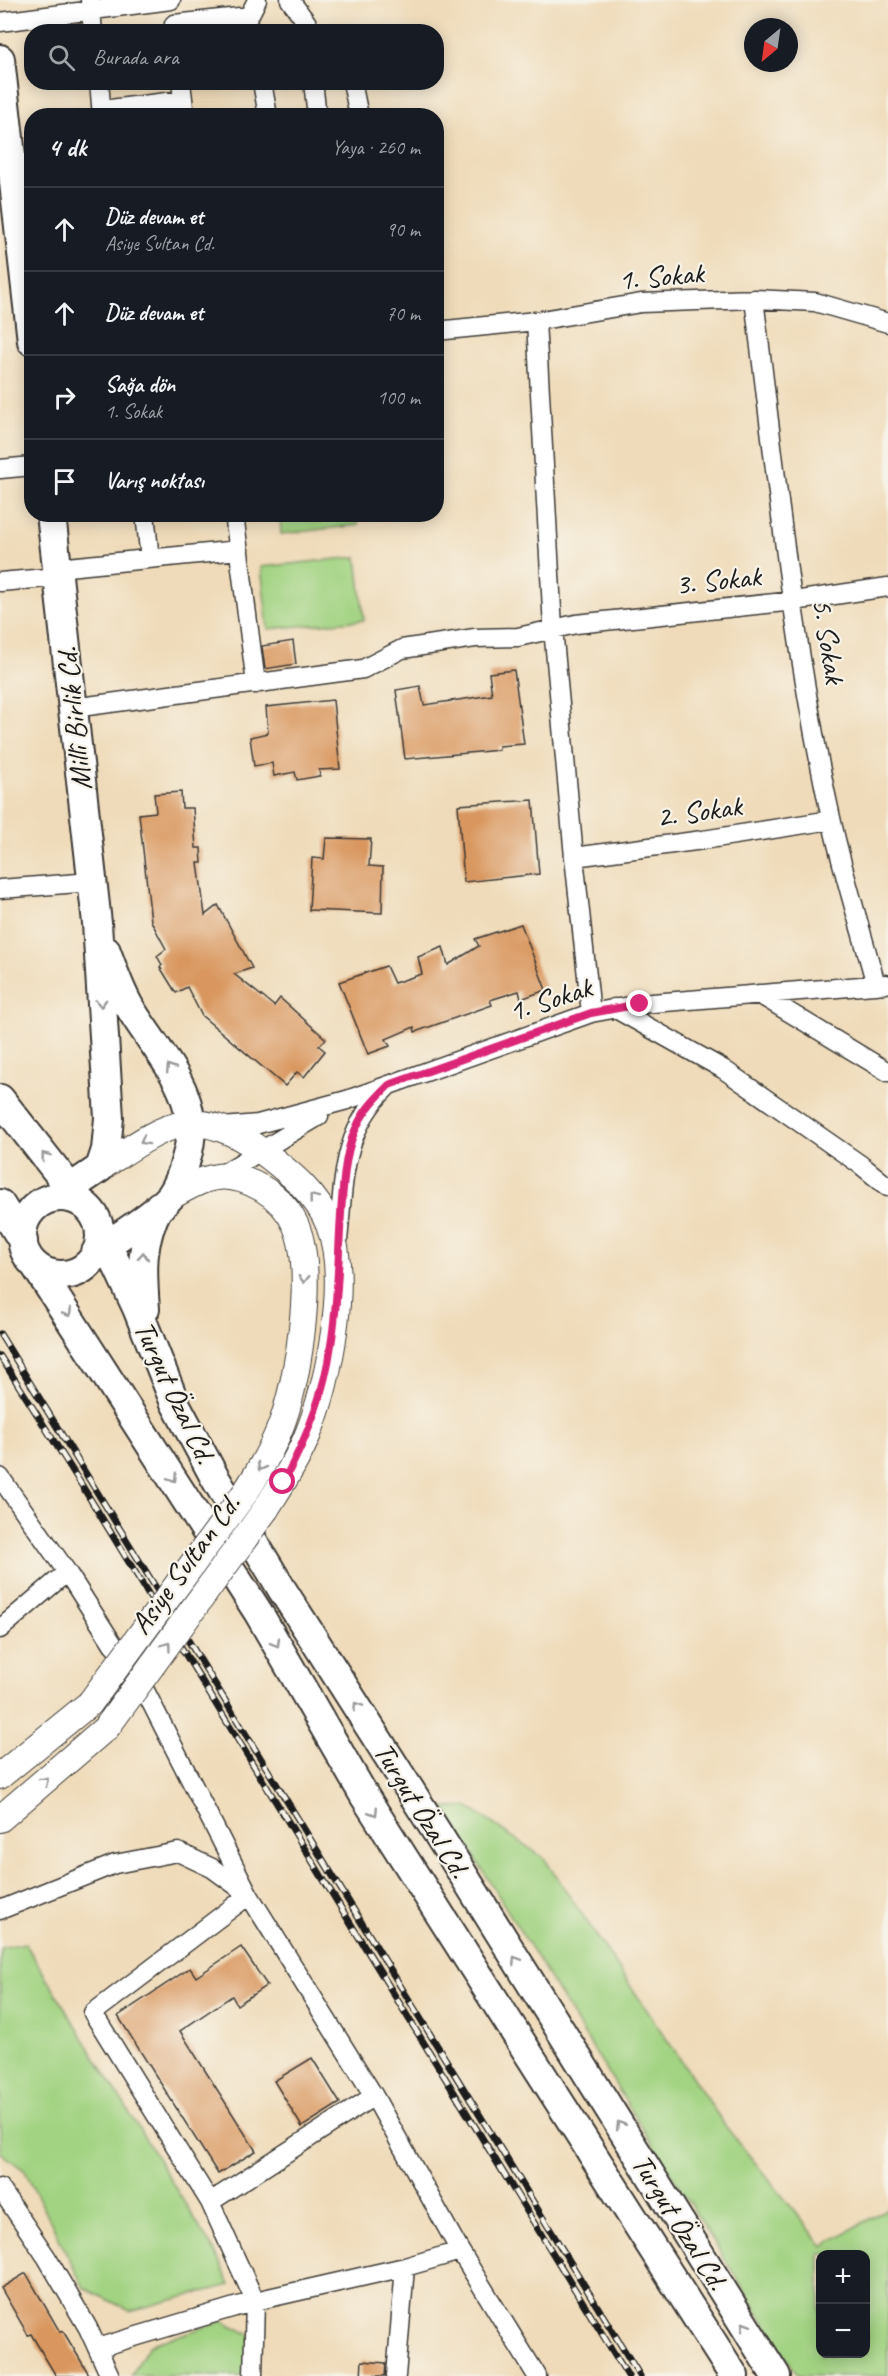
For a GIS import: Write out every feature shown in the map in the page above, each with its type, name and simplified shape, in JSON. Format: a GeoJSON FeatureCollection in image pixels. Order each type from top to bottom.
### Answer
{"type":"FeatureCollection","features":[{"type":"Feature","properties":{"kind":"main road"},"geometry":{"type":"LineString","coordinates":[[0,59],[8,210],[24,237]]}},
{"type":"Feature","properties":{"kind":"main road","name":"Millî Birlik Cd."},"geometry":{"type":"LineString","coordinates":[[52,522],[97,923],[109,1118],[106,1150],[100,1168]]}},
{"type":"Feature","properties":{"kind":"main road","name":"Millî Birlik Cd."},"geometry":{"type":"LineString","coordinates":[[97,923],[116,980],[129,1006],[204,1124]]}},
{"type":"Feature","properties":{"kind":"main road"},"geometry":{"type":"LineString","coordinates":[[0,1099],[69,1196],[91,1210],[101,1241]]}},
{"type":"Feature","properties":{"kind":"main road"},"geometry":{"type":"LineString","coordinates":[[165,1201],[101,1241],[84,1268],[72,1273],[59,1275],[47,1272],[29,1253],[23,1228],[27,1216],[35,1207],[45,1200],[69,1196],[100,1168],[173,1126],[204,1124]]}},
{"type":"Feature","properties":{"kind":"main road"},"geometry":{"type":"LineString","coordinates":[[148,1335],[142,1261],[148,1232],[184,1167],[189,1149],[204,1124]]}},
{"type":"Feature","properties":{"kind":"main road","name":"Asiye Sultan Cd."},"geometry":{"type":"LineString","coordinates":[[0,1819],[107,1727],[266,1509],[296,1459],[316,1412],[331,1347],[336,1311],[337,1258],[329,1225],[313,1197],[288,1172],[253,1144],[204,1124]]}},
{"type":"Feature","properties":{"kind":"main road","name":"Asiye Sultan Cd."},"geometry":{"type":"LineString","coordinates":[[0,1776],[90,1703],[245,1493],[283,1422],[298,1358],[303,1290],[303,1258],[296,1226],[281,1202],[255,1184],[231,1176],[219,1176],[190,1185],[165,1201]]}},
{"type":"Feature","properties":{"kind":"main road","name":"Turgut Özal Cd."},"geometry":{"type":"LineString","coordinates":[[0,1204],[258,1612],[365,1797],[734,2376]]}},
{"type":"Feature","properties":{"kind":"main road","name":"Turgut Özal Cd."},"geometry":{"type":"LineString","coordinates":[[101,1241],[148,1335],[175,1403],[232,1506],[776,2376]]}},
{"type":"Feature","properties":{"kind":"street"},"geometry":{"type":"LineString","coordinates":[[0,22],[91,5],[171,0],[174,24]]}},
{"type":"Feature","properties":{"kind":"street"},"geometry":{"type":"LineString","coordinates":[[290,0],[308,24]]}},
{"type":"Feature","properties":{"kind":"street"},"geometry":{"type":"LineString","coordinates":[[91,5],[92,24]]}},
{"type":"Feature","properties":{"kind":"street"},"geometry":{"type":"LineString","coordinates":[[200,24],[253,16]]}},
{"type":"Feature","properties":{"kind":"street"},"geometry":{"type":"LineString","coordinates":[[100,90],[102,108]]}},
{"type":"Feature","properties":{"kind":"street"},"geometry":{"type":"LineString","coordinates":[[263,90],[267,108]]}},
{"type":"Feature","properties":{"kind":"street"},"geometry":{"type":"LineString","coordinates":[[314,90],[316,108]]}},
{"type":"Feature","properties":{"kind":"street"},"geometry":{"type":"LineString","coordinates":[[354,90],[357,108]]}},
{"type":"Feature","properties":{"kind":"street"},"geometry":{"type":"LineString","coordinates":[[131,108],[183,99]]}},
{"type":"Feature","properties":{"kind":"street","name":"1. Sokak"},"geometry":{"type":"LineString","coordinates":[[444,330],[536,321],[661,301],[754,299],[815,302],[883,316]]}},
{"type":"Feature","properties":{"kind":"street","name":"5. Sokak"},"geometry":{"type":"LineString","coordinates":[[754,299],[794,601],[831,820],[882,984]]}},
{"type":"Feature","properties":{"kind":"street"},"geometry":{"type":"LineString","coordinates":[[536,321],[553,628],[591,1013]]}},
{"type":"Feature","properties":{"kind":"street"},"geometry":{"type":"LineString","coordinates":[[0,469],[24,467]]}},
{"type":"Feature","properties":{"kind":"street"},"geometry":{"type":"LineString","coordinates":[[146,522],[150,559]]}},
{"type":"Feature","properties":{"kind":"street"},"geometry":{"type":"LineString","coordinates":[[235,522],[256,684]]}},
{"type":"Feature","properties":{"kind":"street"},"geometry":{"type":"LineString","coordinates":[[0,582],[150,559],[239,550]]}},
{"type":"Feature","properties":{"kind":"street","name":"3. Sokak"},"geometry":{"type":"LineString","coordinates":[[73,708],[363,669],[402,649],[475,638],[518,637],[576,624],[794,601],[888,587]]}},
{"type":"Feature","properties":{"kind":"street","name":"2. Sokak"},"geometry":{"type":"LineString","coordinates":[[574,856],[704,840],[831,820]]}},
{"type":"Feature","properties":{"kind":"street"},"geometry":{"type":"LineString","coordinates":[[0,889],[92,882]]}},
{"type":"Feature","properties":{"kind":"street","name":"1. Sokak"},"geometry":{"type":"LineString","coordinates":[[347,1100],[591,1013],[614,1008],[882,984]]}},
{"type":"Feature","properties":{"kind":"street"},"geometry":{"type":"LineString","coordinates":[[759,994],[888,1072]]}},
{"type":"Feature","properties":{"kind":"street"},"geometry":{"type":"LineString","coordinates":[[614,1008],[723,1069],[861,1165],[888,1187]]}},
{"type":"Feature","properties":{"kind":"street"},"geometry":{"type":"LineString","coordinates":[[337,1258],[344,1176],[351,1143],[357,1125],[366,1110],[389,1085]]}},
{"type":"Feature","properties":{"kind":"street"},"geometry":{"type":"LineString","coordinates":[[253,1144],[347,1100]]}},
{"type":"Feature","properties":{"kind":"street"},"geometry":{"type":"LineString","coordinates":[[219,1176],[253,1144],[347,1100]]}},
{"type":"Feature","properties":{"kind":"street"},"geometry":{"type":"LineString","coordinates":[[253,1144],[246,1172],[255,1184]]}},
{"type":"Feature","properties":{"kind":"street"},"geometry":{"type":"LineString","coordinates":[[0,1477],[67,1572],[113,1644],[132,1665],[249,1895],[374,2096],[460,2251],[537,2376]]}},
{"type":"Feature","properties":{"kind":"street"},"geometry":{"type":"LineString","coordinates":[[0,1629],[67,1572]]}},
{"type":"Feature","properties":{"kind":"street"},"geometry":{"type":"LineString","coordinates":[[0,1910],[116,1863],[178,1852],[212,1868],[249,1895]]}},
{"type":"Feature","properties":{"kind":"street"},"geometry":{"type":"LineString","coordinates":[[249,1895],[93,2013],[210,2202],[255,2301],[253,2376]]}},
{"type":"Feature","properties":{"kind":"street"},"geometry":{"type":"LineString","coordinates":[[210,2202],[374,2096]]}},
{"type":"Feature","properties":{"kind":"street"},"geometry":{"type":"LineString","coordinates":[[0,2188],[47,2258],[88,2328],[110,2376]]}},
{"type":"Feature","properties":{"kind":"street"},"geometry":{"type":"LineString","coordinates":[[97,2348],[255,2301],[405,2267],[460,2251]]}},
{"type":"Feature","properties":{"kind":"street"},"geometry":{"type":"LineString","coordinates":[[396,2376],[405,2267]]}},
{"type":"Feature","properties":{"kind":"green space"},"geometry":{"type":"Polygon","coordinates":[[[280,522],[358,522],[358,525],[281,534],[280,522]]]}},
{"type":"Feature","properties":{"kind":"green space"},"geometry":{"type":"Polygon","coordinates":[[[357,557],[364,620],[268,629],[261,567],[357,557]]]}},
{"type":"Feature","properties":{"kind":"green space"},"geometry":{"type":"Polygon","coordinates":[[[468,1807],[544,1858],[726,2127],[823,2246],[888,2208],[888,2376],[798,2376],[444,1808],[468,1807]]]}},
{"type":"Feature","properties":{"kind":"green space"},"geometry":{"type":"Polygon","coordinates":[[[25,1943],[216,2254],[230,2285],[130,2311],[84,2288],[25,2171],[0,2152],[0,1948],[25,1943]]]}},
{"type":"Feature","properties":{"kind":"green space"},"geometry":{"type":"Polygon","coordinates":[[[224,2321],[252,2336],[249,2376],[131,2376],[149,2345],[224,2321]]]}},
{"type":"Feature","properties":{"kind":"building"},"geometry":{"type":"Polygon","coordinates":[[[293,641],[296,664],[265,669],[262,646],[293,641]]]}},
{"type":"Feature","properties":{"kind":"building"},"geometry":{"type":"Polygon","coordinates":[[[514,670],[524,744],[499,746],[499,750],[405,759],[396,690],[420,686],[424,705],[492,695],[489,673],[514,670]]]}},
{"type":"Feature","properties":{"kind":"building"},"geometry":{"type":"Polygon","coordinates":[[[333,700],[340,769],[319,770],[320,776],[297,780],[295,772],[274,776],[272,763],[254,766],[250,737],[268,733],[266,707],[333,700]]]}},
{"type":"Feature","properties":{"kind":"building"},"geometry":{"type":"Polygon","coordinates":[[[181,792],[182,808],[193,808],[196,848],[201,848],[202,863],[198,863],[205,915],[218,905],[252,968],[234,974],[274,1006],[280,998],[326,1039],[319,1046],[325,1051],[304,1077],[297,1072],[285,1086],[202,1016],[187,987],[176,993],[160,967],[162,965],[157,956],[166,949],[151,921],[139,814],[156,812],[154,794],[181,792]]]}},
{"type":"Feature","properties":{"kind":"building"},"geometry":{"type":"Polygon","coordinates":[[[533,800],[539,874],[464,882],[458,805],[533,800]]]}},
{"type":"Feature","properties":{"kind":"building"},"geometry":{"type":"Polygon","coordinates":[[[326,838],[371,839],[369,866],[383,867],[382,913],[309,910],[312,858],[324,859],[326,838]]]}},
{"type":"Feature","properties":{"kind":"building"},"geometry":{"type":"Polygon","coordinates":[[[521,924],[546,990],[521,999],[519,991],[490,1000],[492,1005],[415,1032],[414,1027],[386,1039],[390,1046],[368,1054],[339,982],[386,966],[394,983],[422,974],[418,957],[443,947],[448,965],[479,946],[475,939],[521,924]]]}},
{"type":"Feature","properties":{"kind":"building"},"geometry":{"type":"Polygon","coordinates":[[[241,1947],[267,1985],[237,2005],[232,1996],[180,2031],[256,2151],[218,2174],[118,2016],[190,1968],[196,1977],[241,1947]]]}},
{"type":"Feature","properties":{"kind":"building"},"geometry":{"type":"Polygon","coordinates":[[[312,2058],[340,2103],[302,2127],[274,2081],[312,2058]]]}},
{"type":"Feature","properties":{"kind":"building"},"geometry":{"type":"Polygon","coordinates":[[[26,2273],[60,2332],[63,2331],[90,2376],[56,2376],[31,2334],[28,2335],[1,2288],[26,2273]]]}},
{"type":"Feature","properties":{"kind":"building"},"geometry":{"type":"Polygon","coordinates":[[[362,2361],[386,2363],[385,2376],[361,2376],[362,2361]]]}},
{"type":"Feature","properties":{"kind":"railway"},"geometry":{"type":"LineString","coordinates":[[0,1334],[640,2376]]}},
{"type":"Feature","properties":{"kind":"railway"},"geometry":{"type":"LineString","coordinates":[[0,1356],[81,1484],[628,2376]]}},
{"type":"Feature","properties":{"kind":"route"},"geometry":{"type":"LineString","coordinates":[[283,1482],[307,1435],[323,1386],[336,1311],[337,1258],[344,1176],[351,1143],[357,1125],[366,1110],[389,1085],[591,1013],[640,1004]]}}]}
